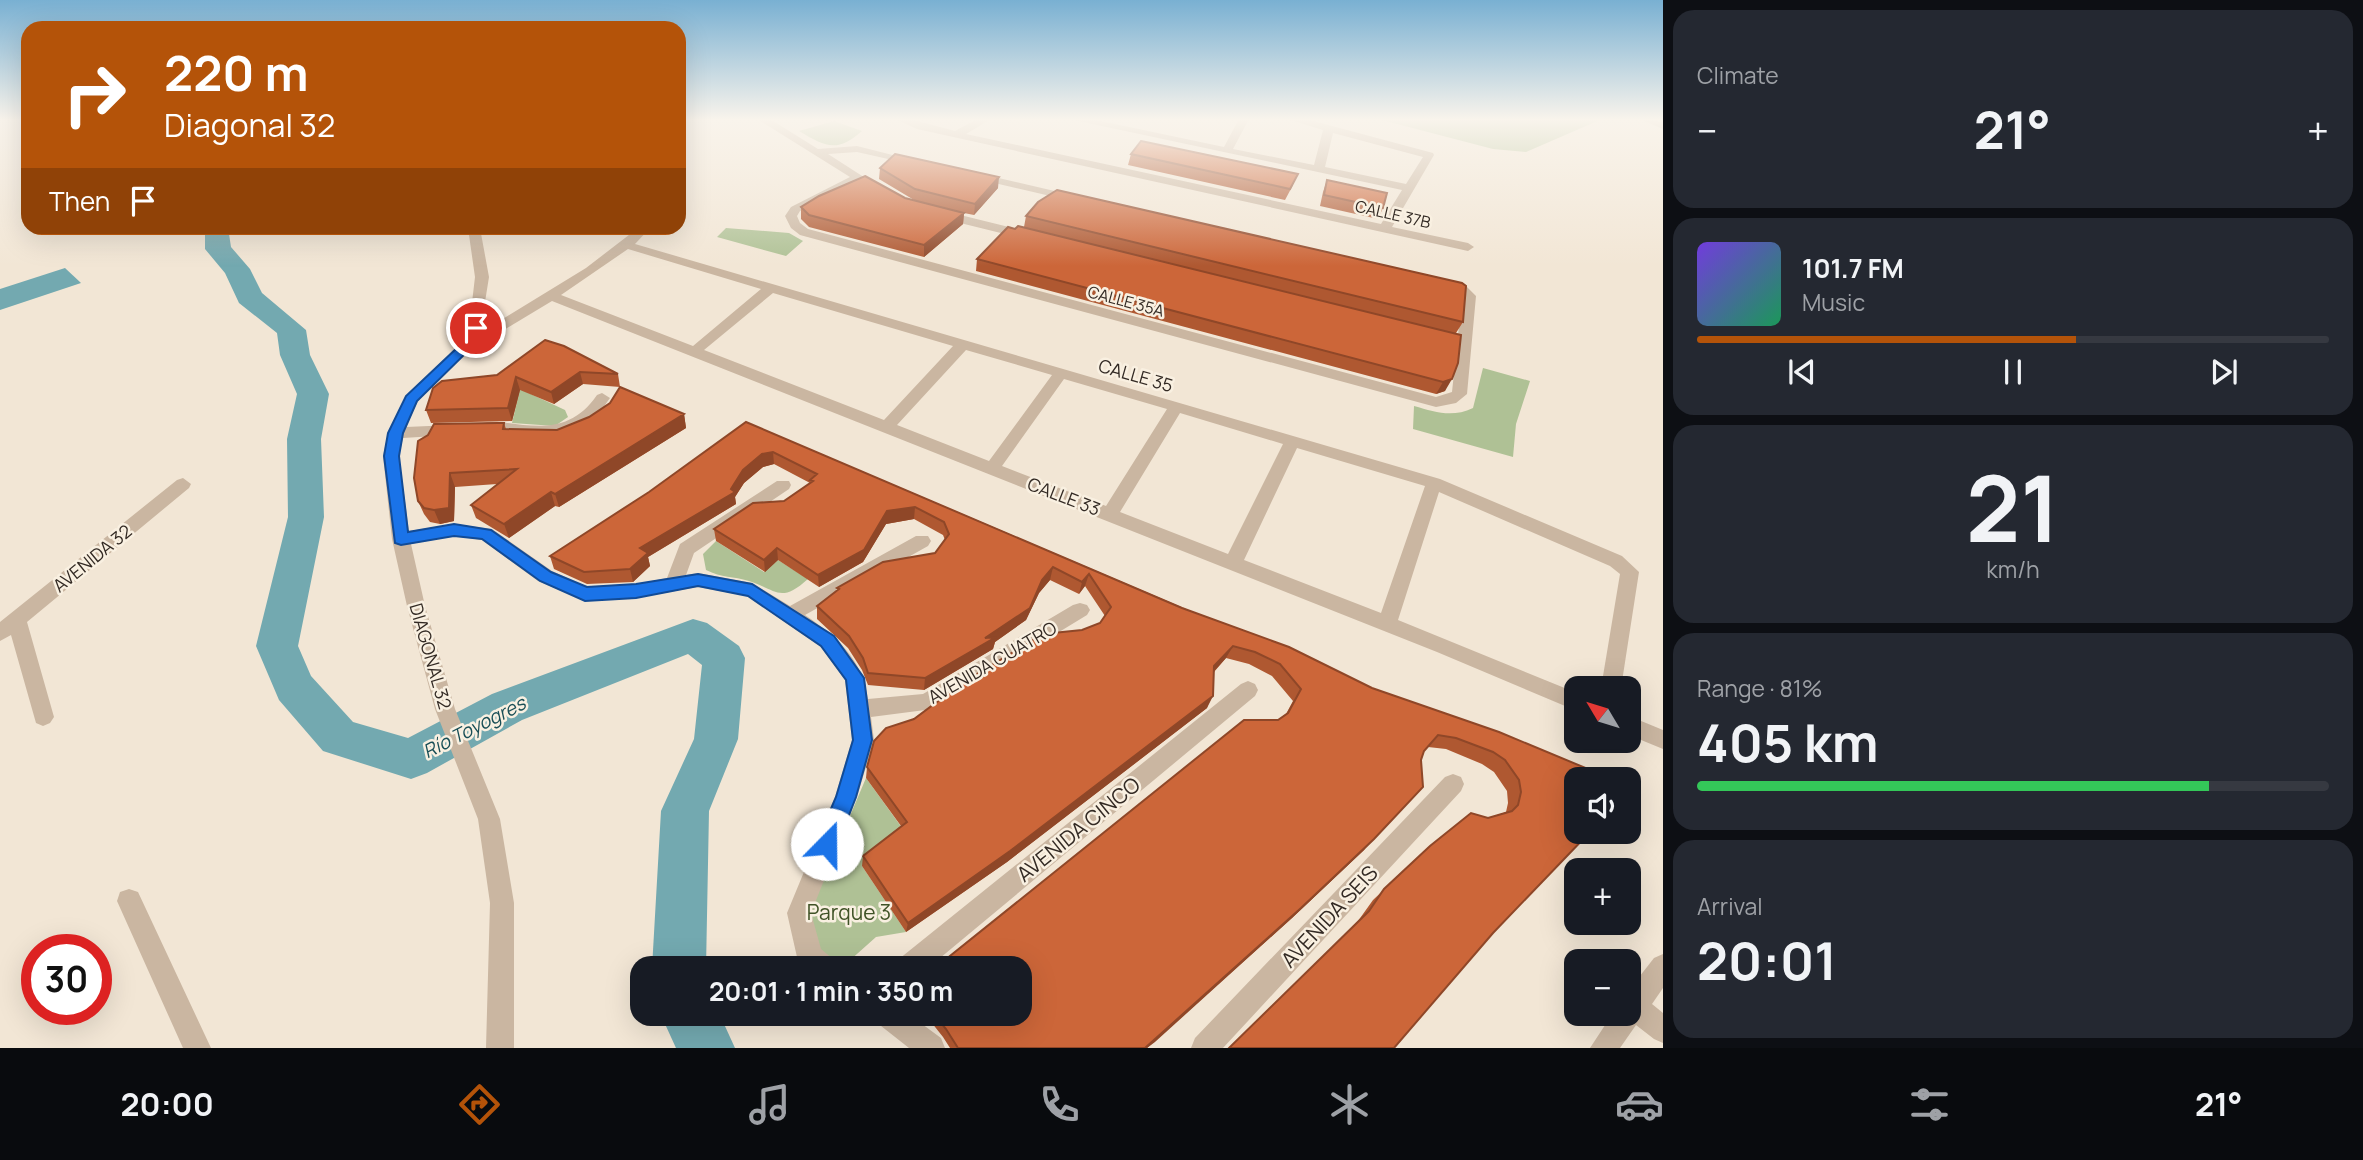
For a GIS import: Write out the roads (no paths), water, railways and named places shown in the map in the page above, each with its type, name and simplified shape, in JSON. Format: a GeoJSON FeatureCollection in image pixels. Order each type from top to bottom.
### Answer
{"type":"FeatureCollection","features":[{"type":"Feature","properties":{"kind":"street"},"geometry":{"type":"LineString","coordinates":[[841,168],[879,190]]}},
{"type":"Feature","properties":{"kind":"street","name":"CALLE 37B"},"geometry":{"type":"LineString","coordinates":[[1112,168],[1468,247]]}},
{"type":"Feature","properties":{"kind":"street"},"geometry":{"type":"LineString","coordinates":[[1314,168],[1409,188]]}},
{"type":"Feature","properties":{"kind":"street"},"geometry":{"type":"LineString","coordinates":[[1385,228],[1421,168]]}},
{"type":"Feature","properties":{"kind":"street"},"geometry":{"type":"LineString","coordinates":[[964,173],[1085,201]]}},
{"type":"Feature","properties":{"kind":"street","name":"CALLE 35A"},"geometry":{"type":"LineString","coordinates":[[858,178],[795,209],[791,216],[795,225],[804,232],[1436,402],[1451,400],[1459,394],[1457,342],[1469,296],[1462,290],[1434,282]]}},
{"type":"Feature","properties":{"kind":"street"},"geometry":{"type":"LineString","coordinates":[[931,211],[1038,238]]}},
{"type":"Feature","properties":{"kind":"street","name":"DIAGONAL 32"},"geometry":{"type":"LineString","coordinates":[[475,235],[482,277],[476,328],[464,348],[411,399],[396,433],[391,456],[401,539],[445,709],[489,818],[502,903],[500,1048]]}},
{"type":"Feature","properties":{"kind":"street"},"geometry":{"type":"LineString","coordinates":[[464,348],[550,295],[626,245],[637,235]]}},
{"type":"Feature","properties":{"kind":"street","name":"CALLE 35"},"geometry":{"type":"LineString","coordinates":[[626,245],[1434,483],[1627,567],[1630,572],[1613,676]]}},
{"type":"Feature","properties":{"kind":"street"},"geometry":{"type":"LineString","coordinates":[[695,351],[771,288]]}},
{"type":"Feature","properties":{"kind":"street","name":"CALLE 33"},"geometry":{"type":"LineString","coordinates":[[550,295],[888,426],[1564,697]]}},
{"type":"Feature","properties":{"kind":"street"},"geometry":{"type":"LineString","coordinates":[[888,426],[963,344]]}},
{"type":"Feature","properties":{"kind":"street"},"geometry":{"type":"LineString","coordinates":[[992,468],[1061,373]]}},
{"type":"Feature","properties":{"kind":"street"},"geometry":{"type":"LineString","coordinates":[[396,433],[500,428],[552,431],[582,422],[596,411],[601,398]]}},
{"type":"Feature","properties":{"kind":"street"},"geometry":{"type":"LineString","coordinates":[[1110,514],[1176,407]]}},
{"type":"Feature","properties":{"kind":"street"},"geometry":{"type":"LineString","coordinates":[[1233,563],[1292,441]]}},
{"type":"Feature","properties":{"kind":"street"},"geometry":{"type":"LineString","coordinates":[[1387,624],[1434,483]]}},
{"type":"Feature","properties":{"kind":"street","name":"AVENIDA 32"},"geometry":{"type":"LineString","coordinates":[[0,633],[183,484]]}},
{"type":"Feature","properties":{"kind":"street"},"geometry":{"type":"LineString","coordinates":[[674,584],[686,549],[783,485]]}},
{"type":"Feature","properties":{"kind":"street"},"geometry":{"type":"LineString","coordinates":[[401,539],[454,530],[486,534],[545,576],[585,594],[636,591],[698,580],[752,590],[828,641],[855,678],[863,740],[853,774],[799,913],[810,956]]}},
{"type":"Feature","properties":{"kind":"street"},"geometry":{"type":"LineString","coordinates":[[789,615],[922,541]]}},
{"type":"Feature","properties":{"kind":"street","name":"AVENIDA CUATRO"},"geometry":{"type":"LineString","coordinates":[[859,709],[926,703],[1080,610]]}},
{"type":"Feature","properties":{"kind":"street"},"geometry":{"type":"LineString","coordinates":[[17,620],[43,717]]}},
{"type":"Feature","properties":{"kind":"street","name":"AVENIDA CINCO"},"geometry":{"type":"LineString","coordinates":[[923,956],[1248,690]]}},
{"type":"Feature","properties":{"kind":"street"},"geometry":{"type":"LineString","coordinates":[[1642,731],[1663,740]]}},
{"type":"Feature","properties":{"kind":"street","name":"AVENIDA SEIS"},"geometry":{"type":"LineString","coordinates":[[1205,1048],[1454,784]]}},
{"type":"Feature","properties":{"kind":"street"},"geometry":{"type":"LineString","coordinates":[[129,901],[197,1048]]}},
{"type":"Feature","properties":{"kind":"street"},"geometry":{"type":"LineString","coordinates":[[1641,996],[1663,967]]}},
{"type":"Feature","properties":{"kind":"street"},"geometry":{"type":"LineString","coordinates":[[1641,1017],[1663,1030]]}},
{"type":"Feature","properties":{"kind":"street"},"geometry":{"type":"LineString","coordinates":[[902,1026],[931,1048]]}},
{"type":"Feature","properties":{"kind":"street"},"geometry":{"type":"LineString","coordinates":[[1604,1048],[1619,1026]]}},
{"type":"Feature","properties":{"kind":"water"},"geometry":{"type":"Polygon","coordinates":[[[65,268],[81,283],[0,310],[0,289],[65,268]]]}},
{"type":"Feature","properties":{"kind":"waterway","name":"Río Toyogres"},"geometry":{"type":"LineString","coordinates":[[217,235],[218,249],[236,269],[246,285],[249,297],[291,330],[295,355],[313,394],[304,439],[306,517],[277,646],[294,687],[339,737],[411,759],[507,707],[693,635],[724,658],[716,739],[685,811],[679,956]]}},
{"type":"Feature","properties":{"kind":"waterway","name":"Río Toyogres"},"geometry":{"type":"LineString","coordinates":[[695,1026],[707,1048]]}},
{"type":"Feature","properties":{"kind":"park label","name":"Parque 3"},"geometry":{"type":"Point","coordinates":[849,912]}}]}
